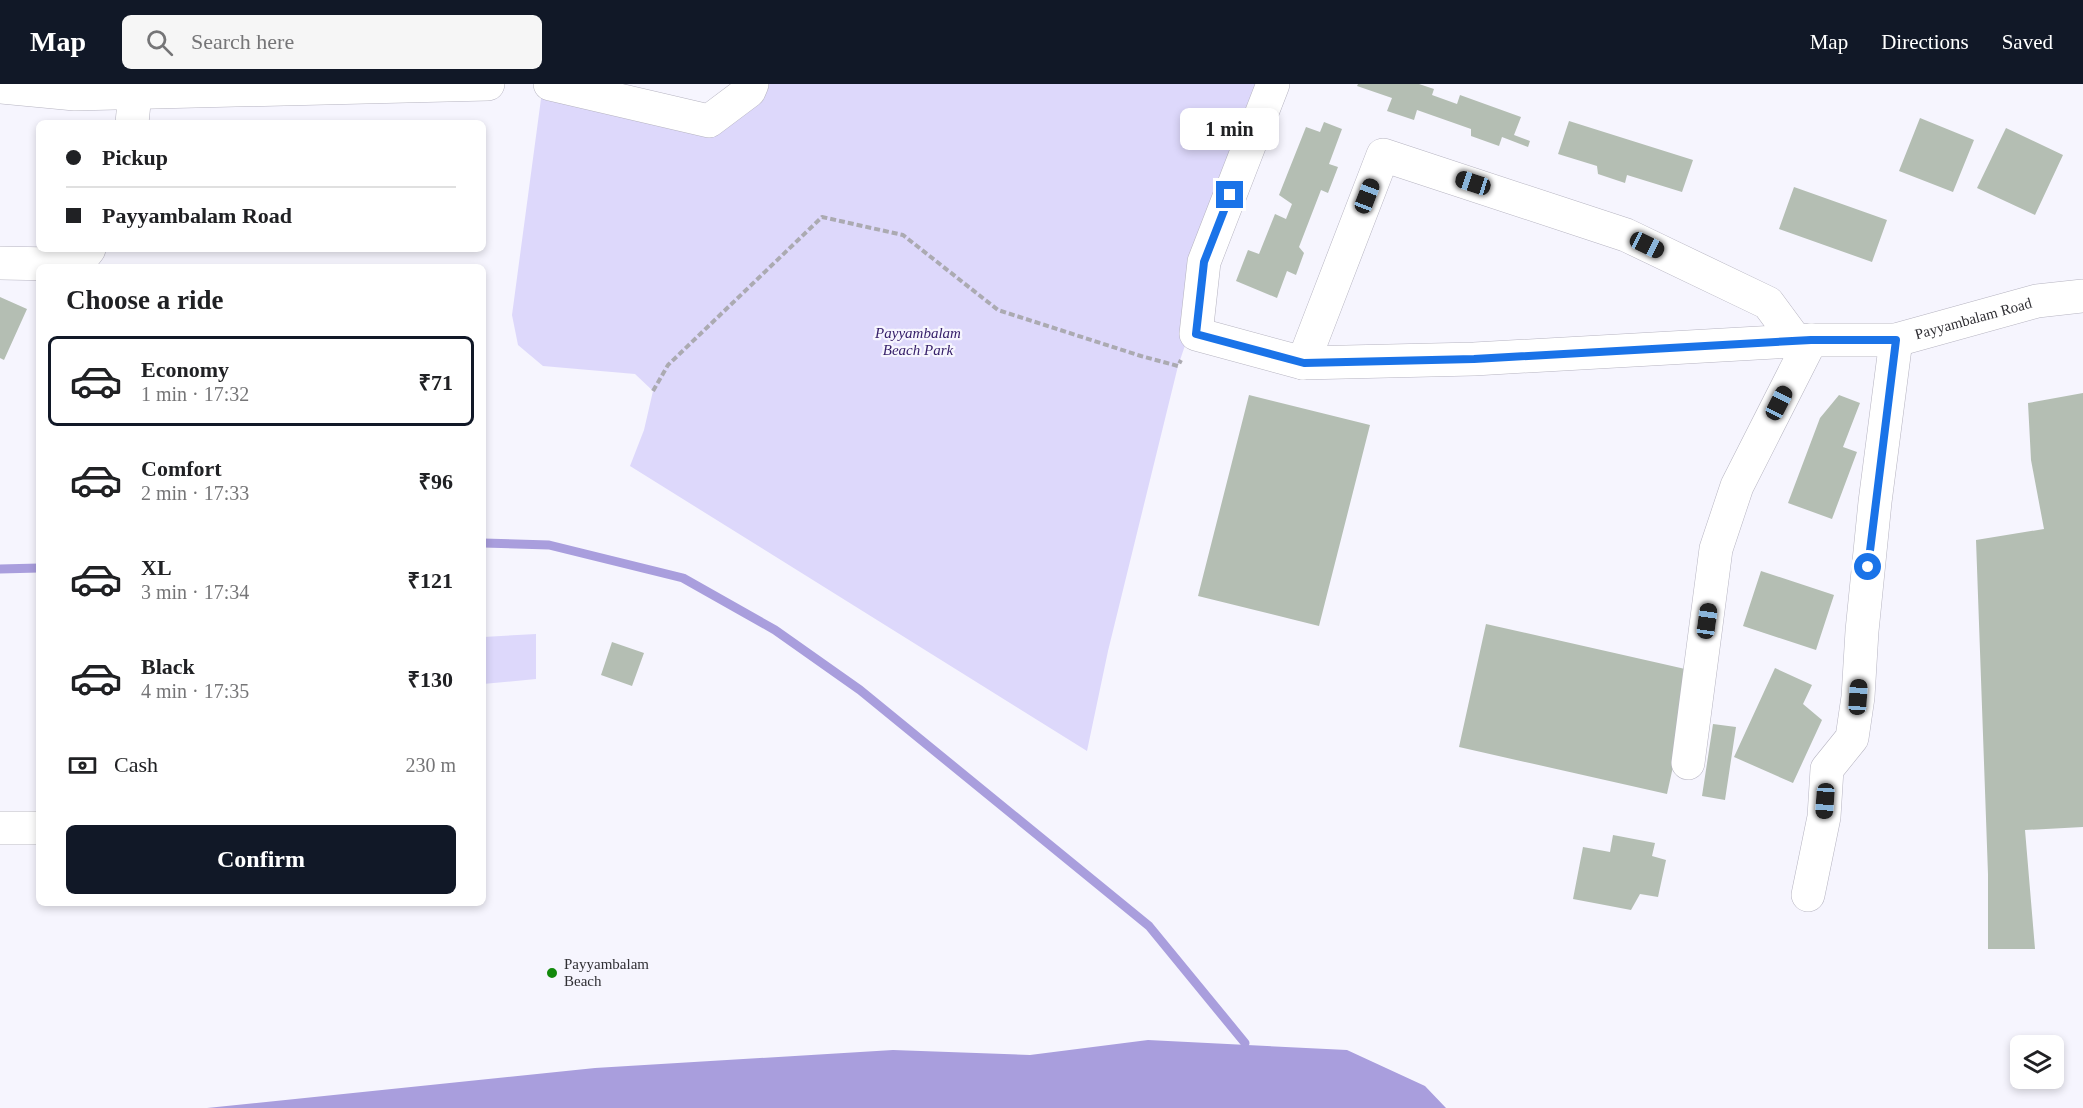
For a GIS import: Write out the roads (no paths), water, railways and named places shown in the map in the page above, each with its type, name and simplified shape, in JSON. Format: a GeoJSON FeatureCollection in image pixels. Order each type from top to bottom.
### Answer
{"type":"FeatureCollection","features":[{"type":"Feature","properties":{"kind":"main road"},"geometry":{"type":"LineString","coordinates":[[0,87],[75,94],[134,108],[488,84]]}},
{"type":"Feature","properties":{"kind":"main road"},"geometry":{"type":"LineString","coordinates":[[550,84],[710,121],[749,91],[752,84]]}},
{"type":"Feature","properties":{"kind":"main road","name":"Payyambalam Road"},"geometry":{"type":"LineString","coordinates":[[1274,84],[1204,262],[1196,334],[1304,363],[1474,359],[1803,341],[1896,340],[2037,301],[2083,296]]}},
{"type":"Feature","properties":{"kind":"main road"},"geometry":{"type":"LineString","coordinates":[[1304,363],[1383,155],[1626,235],[1768,303],[1803,341],[1737,486],[1716,549],[1688,763]]}},
{"type":"Feature","properties":{"kind":"main road"},"geometry":{"type":"LineString","coordinates":[[0,263],[54,264],[82,258],[87,252]]}},
{"type":"Feature","properties":{"kind":"main road"},"geometry":{"type":"LineString","coordinates":[[1808,895],[1824,817],[1827,769],[1852,738],[1858,697],[1875,502],[1896,340]]}},
{"type":"Feature","properties":{"kind":"main road"},"geometry":{"type":"LineString","coordinates":[[0,828],[36,828]]}},
{"type":"Feature","properties":{"kind":"waterway"},"geometry":{"type":"LineString","coordinates":[[486,543],[549,545],[683,578],[775,630],[860,690],[1149,926],[1245,1043]]}},
{"type":"Feature","properties":{"kind":"waterway"},"geometry":{"type":"LineString","coordinates":[[0,569],[36,568]]}},
{"type":"Feature","properties":{"kind":"place","name":"Payyambalam Beach"},"geometry":{"type":"Point","coordinates":[552,973]}},
{"type":"Feature","properties":{"kind":"park label","name":"Payyambalam Beach Park"},"geometry":{"type":"Point","coordinates":[918,342]}}]}
